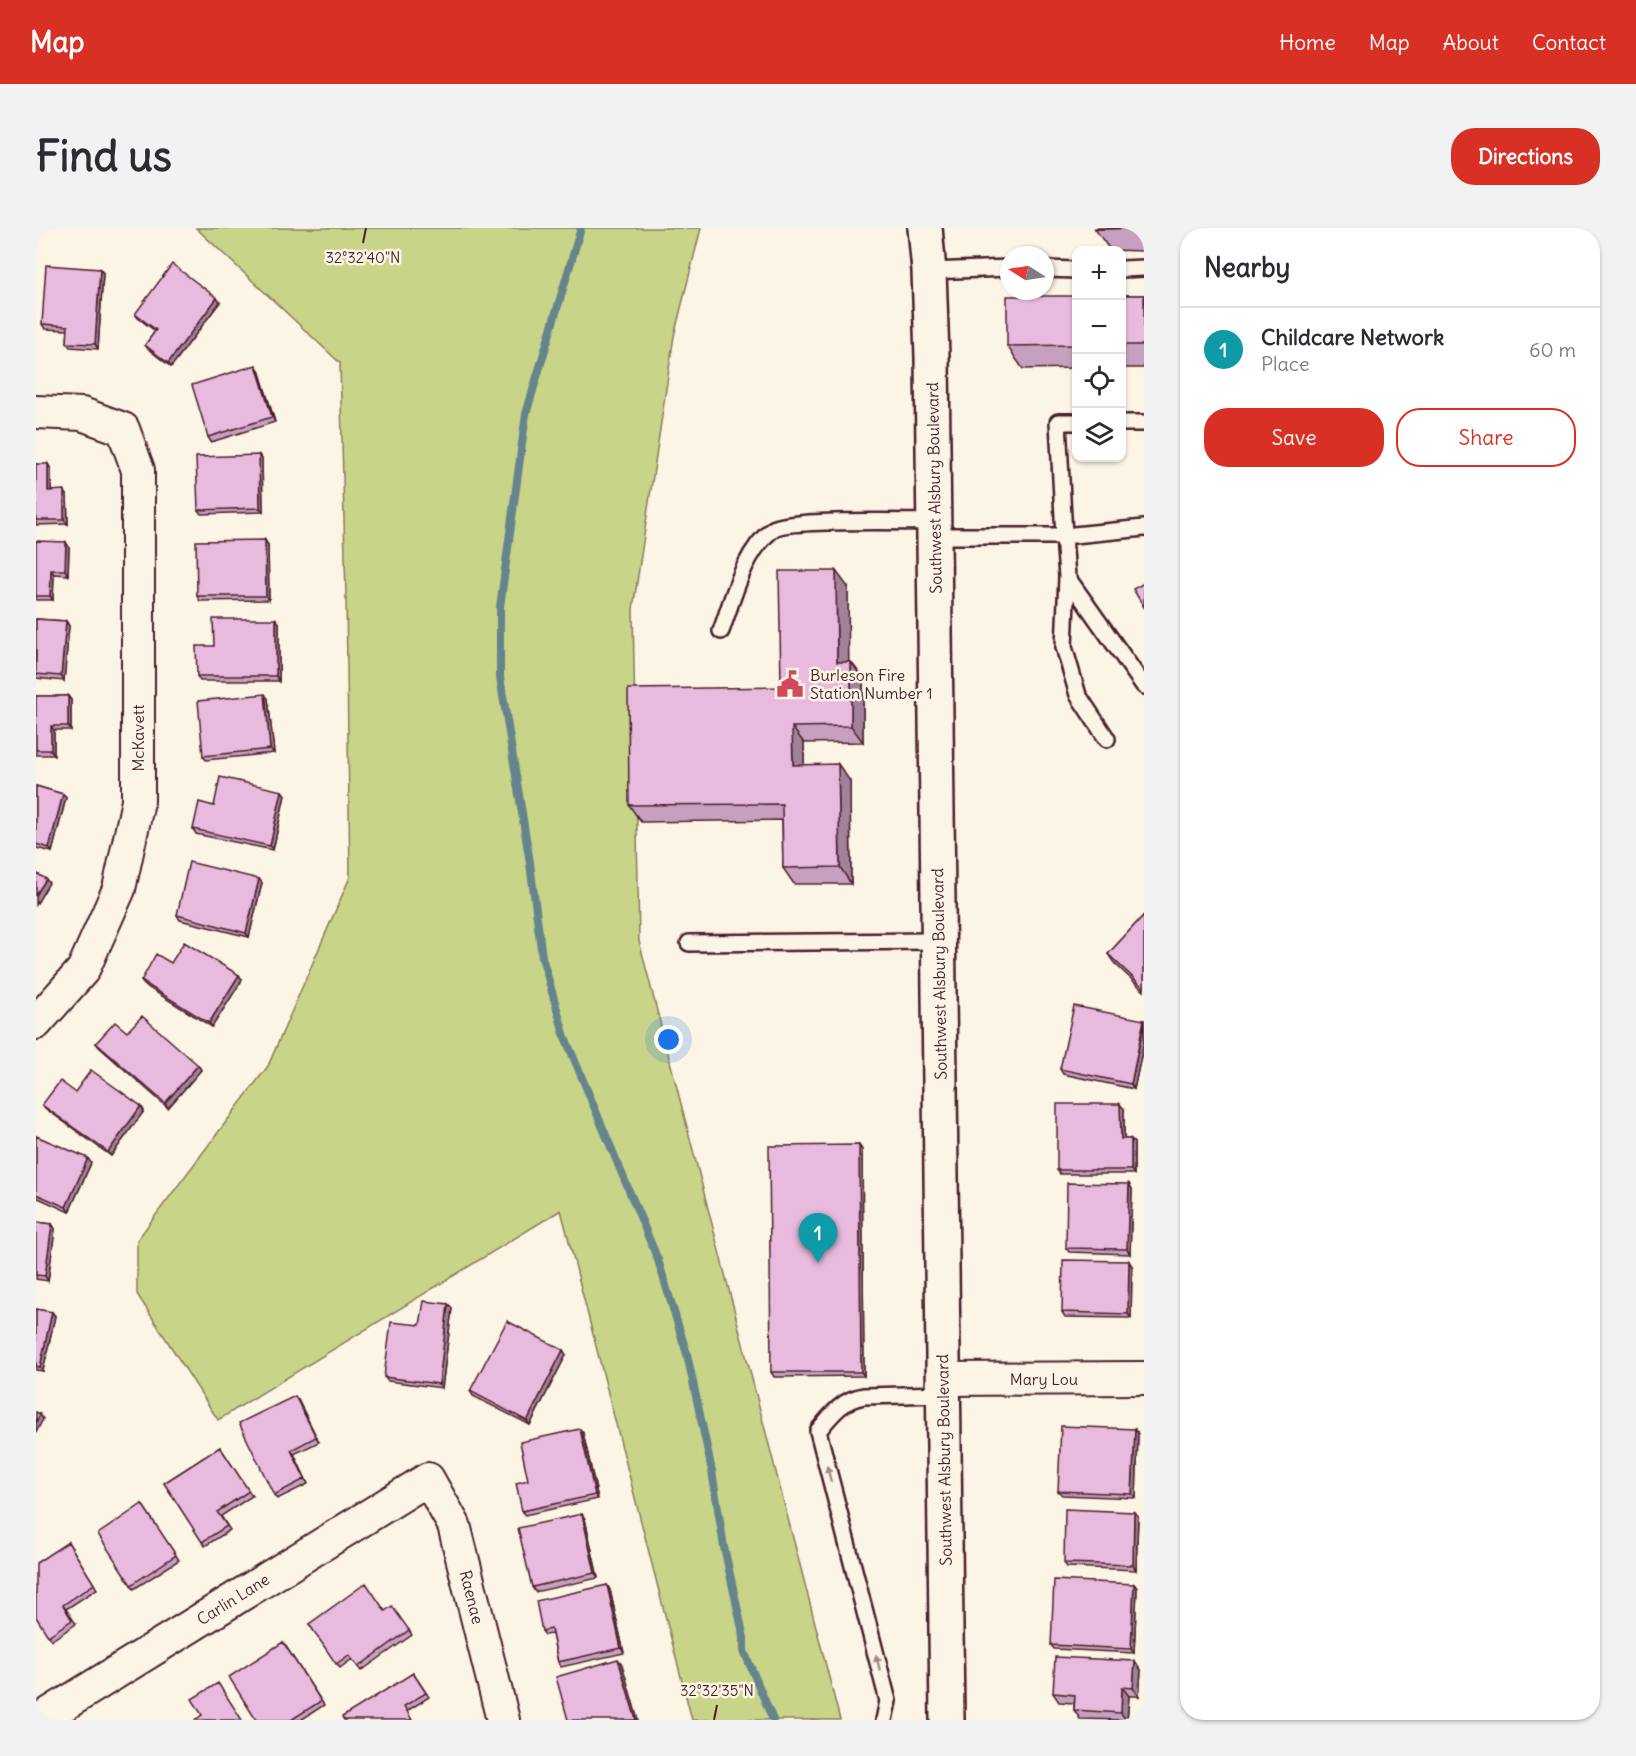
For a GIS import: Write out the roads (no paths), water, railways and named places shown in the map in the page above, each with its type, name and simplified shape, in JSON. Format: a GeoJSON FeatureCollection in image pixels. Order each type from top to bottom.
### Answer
{"type":"FeatureCollection","features":[{"type":"Feature","properties":{"kind":"main road","name":"Southwest Alsbury Boulevard"},"geometry":{"type":"LineString","coordinates":[[925,228],[932,357],[935,529],[947,1720]]}},
{"type":"Feature","properties":{"kind":"street","name":"McKavett"},"geometry":{"type":"LineString","coordinates":[[36,412],[82,414],[123,429],[138,470],[138,801],[119,889],[83,970],[36,1023]]}},
{"type":"Feature","properties":{"kind":"street","name":"Mary Lou"},"geometry":{"type":"LineString","coordinates":[[944,1387],[1144,1378]]}},
{"type":"Feature","properties":{"kind":"street","name":"Carlin Lane"},"geometry":{"type":"LineString","coordinates":[[39,1720],[428,1479]]}},
{"type":"Feature","properties":{"kind":"street","name":"Raenae"},"geometry":{"type":"LineString","coordinates":[[428,1479],[454,1525],[502,1720]]}},
{"type":"Feature","properties":{"kind":"lane"},"geometry":{"type":"LineString","coordinates":[[929,271],[1000,268]]}},
{"type":"Feature","properties":{"kind":"lane"},"geometry":{"type":"LineString","coordinates":[[1126,269],[1144,268]]}},
{"type":"Feature","properties":{"kind":"lane"},"geometry":{"type":"LineString","coordinates":[[1054,269],[1072,270]]}},
{"type":"Feature","properties":{"kind":"lane"},"geometry":{"type":"LineString","coordinates":[[1072,423],[1058,422],[1067,577],[1064,647],[1078,695],[1107,739]]}},
{"type":"Feature","properties":{"kind":"lane"},"geometry":{"type":"LineString","coordinates":[[1126,423],[1144,423]]}},
{"type":"Feature","properties":{"kind":"lane"},"geometry":{"type":"LineString","coordinates":[[721,630],[741,575],[758,545],[776,527],[807,523],[1064,536],[1144,528]]}},
{"type":"Feature","properties":{"kind":"lane"},"geometry":{"type":"LineString","coordinates":[[1067,577],[1144,686]]}},
{"type":"Feature","properties":{"kind":"lane"},"geometry":{"type":"LineString","coordinates":[[688,943],[938,941]]}},
{"type":"Feature","properties":{"kind":"lane"},"geometry":{"type":"LineString","coordinates":[[884,1720],[888,1701],[818,1431],[838,1408],[853,1398],[944,1387]]}},
{"type":"Feature","properties":{"kind":"waterway"},"geometry":{"type":"LineString","coordinates":[[581,228],[526,414],[500,607],[500,677],[530,863],[542,957],[565,1037],[658,1260],[687,1354],[712,1471],[724,1547],[744,1638],[744,1651],[773,1720]]}},
{"type":"Feature","properties":{"kind":"place","name":"Burleson Fire Station Number 1"},"geometry":{"type":"Point","coordinates":[790,684]}},
{"type":"Feature","properties":{"kind":"place","name":"Childcare Network"},"geometry":{"type":"Point","coordinates":[818,1263]}}]}
